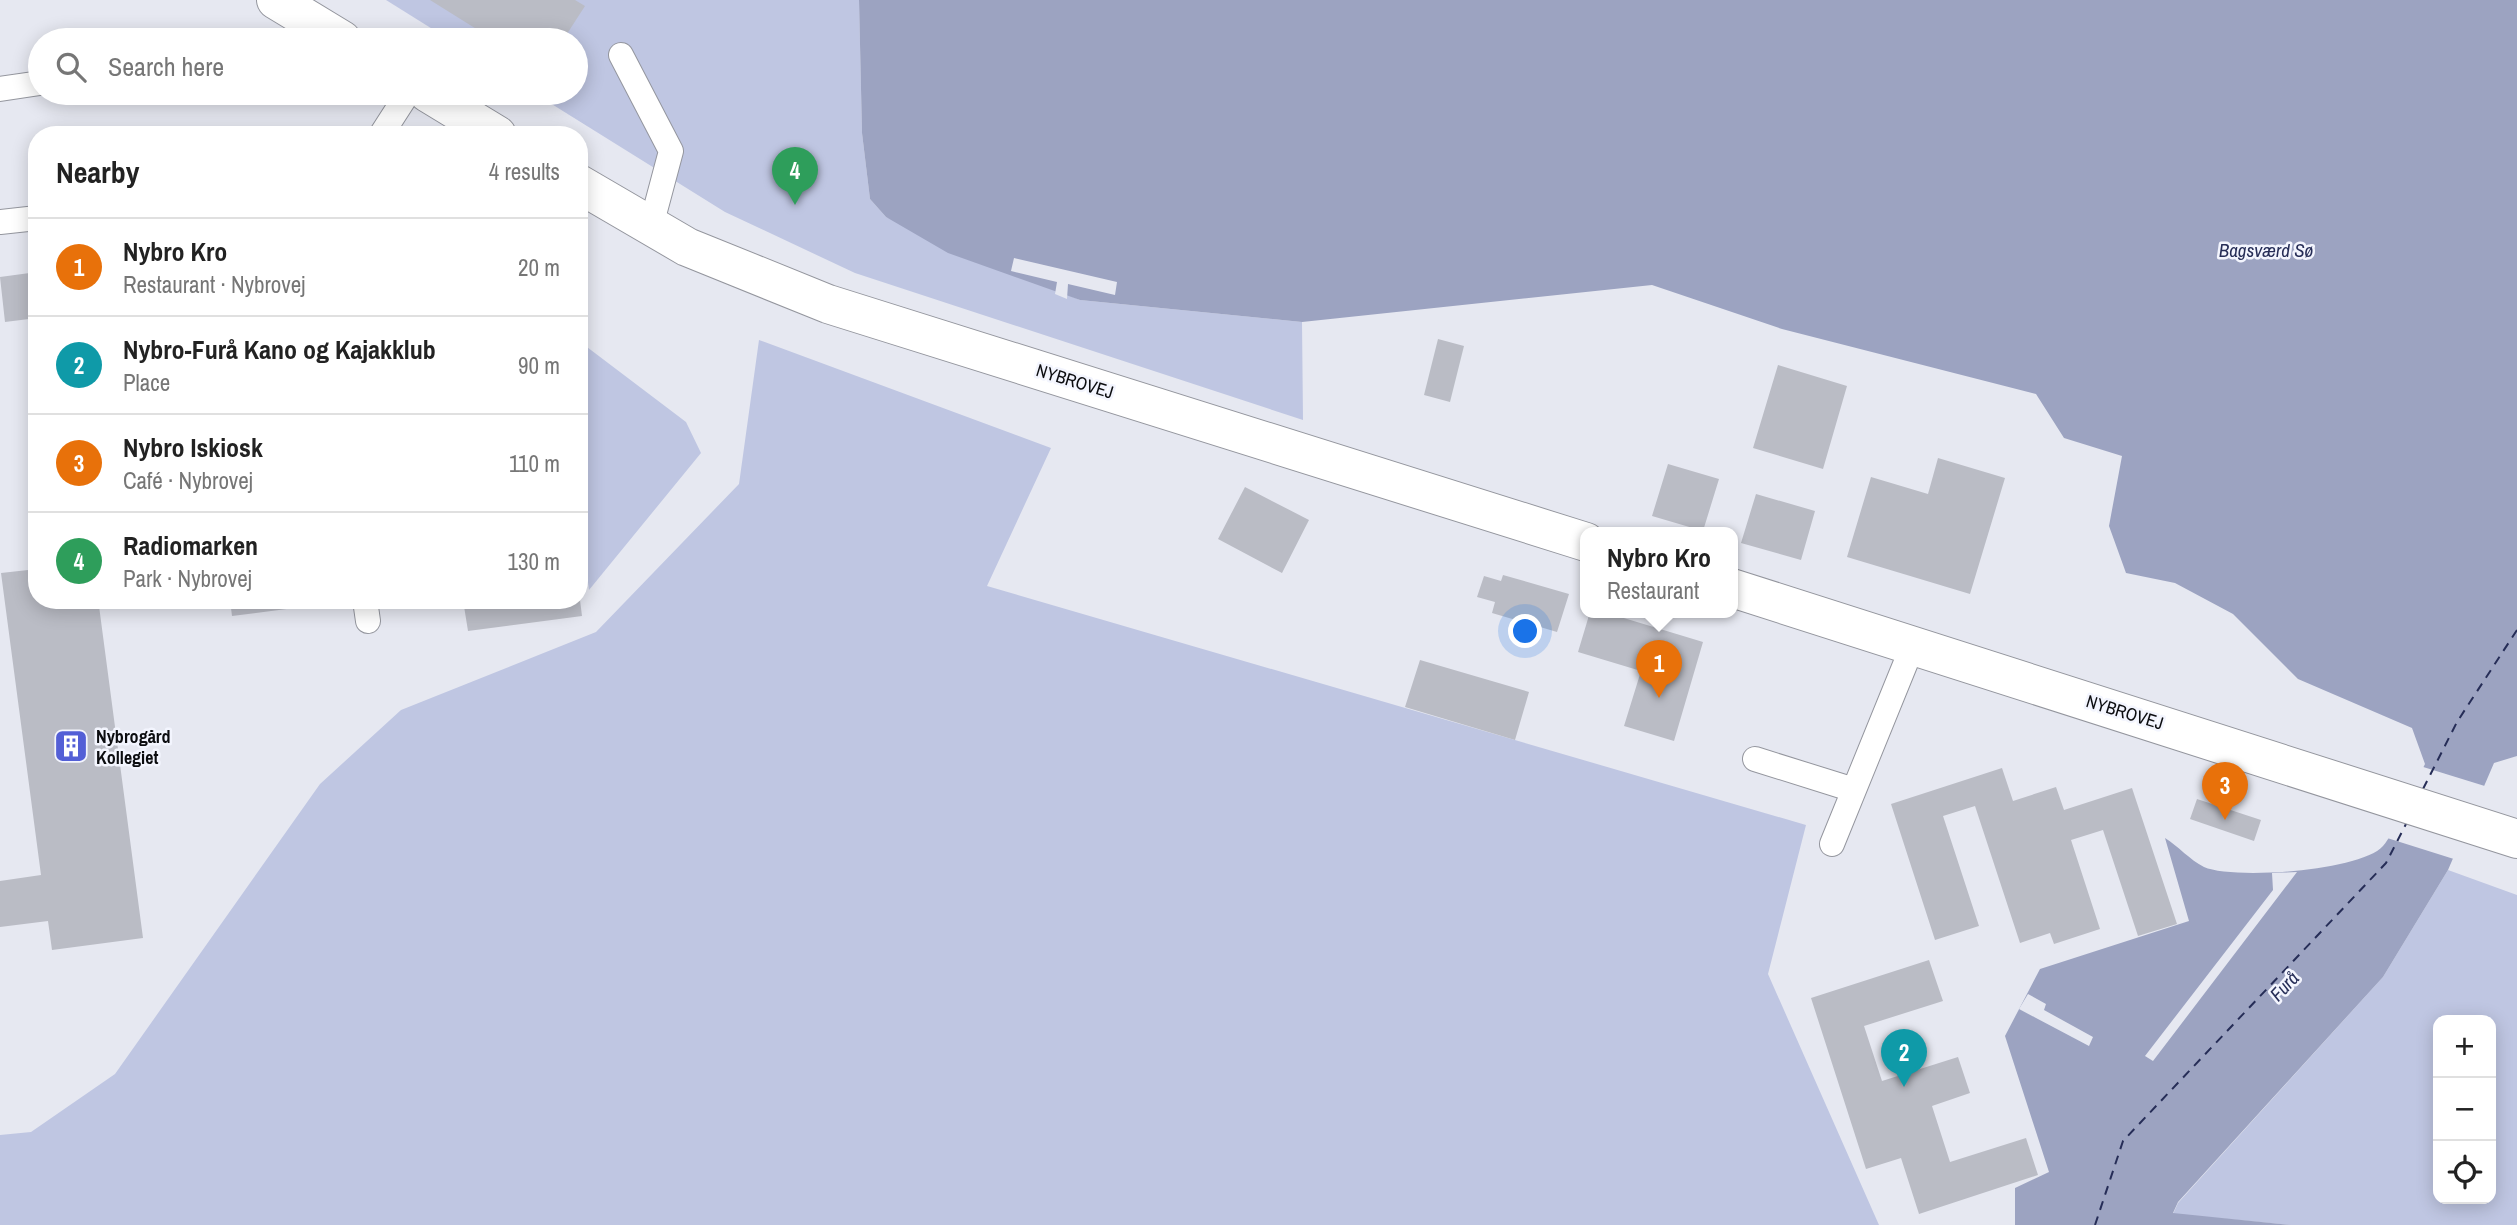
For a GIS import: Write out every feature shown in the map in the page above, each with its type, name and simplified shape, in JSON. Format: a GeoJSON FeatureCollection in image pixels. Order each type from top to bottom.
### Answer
{"type":"FeatureCollection","features":[{"type":"Feature","properties":{"kind":"street"},"geometry":{"type":"LineString","coordinates":[[276,0],[322,28]]}},
{"type":"Feature","properties":{"kind":"street"},"geometry":{"type":"LineString","coordinates":[[448,105],[483,126]]}},
{"type":"Feature","properties":{"kind":"street","name":"NYBROVEJ"},"geometry":{"type":"LineString","coordinates":[[588,189],[687,247],[828,304],[1580,539]]}},
{"type":"Feature","properties":{"kind":"street","name":"NYBROVEJ"},"geometry":{"type":"LineString","coordinates":[[1738,590],[2365,788],[2510,837]]}},
{"type":"Feature","properties":{"kind":"lane"},"geometry":{"type":"LineString","coordinates":[[621,55],[671,151],[650,226]]}},
{"type":"Feature","properties":{"kind":"lane"},"geometry":{"type":"LineString","coordinates":[[0,89],[28,85]]}},
{"type":"Feature","properties":{"kind":"lane"},"geometry":{"type":"LineString","coordinates":[[388,126],[401,105]]}},
{"type":"Feature","properties":{"kind":"lane"},"geometry":{"type":"LineString","coordinates":[[0,222],[28,219]]}},
{"type":"Feature","properties":{"kind":"lane"},"geometry":{"type":"LineString","coordinates":[[1832,844],[1913,645]]}},
{"type":"Feature","properties":{"kind":"lane"},"geometry":{"type":"LineString","coordinates":[[1755,759],[1854,790]]}},
{"type":"Feature","properties":{"kind":"shaded area"},"geometry":{"type":"Polygon","coordinates":[[[386,0],[859,0],[862,133],[870,199],[886,217],[1080,300],[1302,322],[1303,420],[855,273],[725,212],[553,105],[588,105],[588,28],[431,28],[386,0]]]}},
{"type":"Feature","properties":{"kind":"shaded area"},"geometry":{"type":"Polygon","coordinates":[[[759,340],[1051,448],[987,586],[1806,825],[1768,974],[1879,1225],[0,1225],[0,1135],[31,1132],[115,1074],[320,784],[401,710],[596,632],[739,484],[759,340]]]}},
{"type":"Feature","properties":{"kind":"shaded area"},"geometry":{"type":"Polygon","coordinates":[[[588,348],[686,422],[701,453],[589,590],[588,348]]]}},
{"type":"Feature","properties":{"kind":"shaded area"},"geometry":{"type":"Polygon","coordinates":[[[2448,870],[2517,895],[2517,1225],[2291,1225],[2173,1214],[2178,1203],[2383,977],[2448,870]]]}},
{"type":"Feature","properties":{"kind":"water","name":"Bagsværd Sø"},"geometry":{"type":"Polygon","coordinates":[[[859,0],[2517,0],[2517,756],[2494,763],[2448,870],[2383,977],[2178,1202],[2173,1213],[2291,1225],[2015,1225],[2015,1188],[2049,1172],[2005,1036],[2040,969],[2189,921],[2165,838],[2199,864],[2219,871],[2268,873],[2350,862],[2370,855],[2388,840],[2425,764],[2412,728],[2298,679],[2233,614],[2175,583],[2126,573],[2109,526],[2122,456],[2064,438],[2036,394],[1782,329],[1652,285],[1302,322],[1080,300],[948,253],[886,217],[870,199],[862,133],[859,0]]]}},
{"type":"Feature","properties":{"kind":"pier"},"geometry":{"type":"Polygon","coordinates":[[[1014,258],[1117,282],[1115,295],[1068,284],[1067,299],[1055,294],[1057,282],[1011,271],[1014,258]]]}},
{"type":"Feature","properties":{"kind":"pier"},"geometry":{"type":"Polygon","coordinates":[[[2420,766],[2488,787],[2457,860],[2384,837],[2420,766]]]}},
{"type":"Feature","properties":{"kind":"pier"},"geometry":{"type":"Polygon","coordinates":[[[2297,872],[2153,1061],[2145,1056],[2273,890],[2272,873],[2297,872]]]}},
{"type":"Feature","properties":{"kind":"pier"},"geometry":{"type":"Polygon","coordinates":[[[2028,994],[2046,1004],[2044,1010],[2093,1037],[2089,1046],[2019,1009],[2028,994]]]}},
{"type":"Feature","properties":{"kind":"building"},"geometry":{"type":"Polygon","coordinates":[[[430,0],[575,0],[585,6],[571,28],[475,28],[430,0]]]}},
{"type":"Feature","properties":{"kind":"building"},"geometry":{"type":"Polygon","coordinates":[[[28,273],[28,319],[5,322],[0,277],[28,273]]]}},
{"type":"Feature","properties":{"kind":"building"},"geometry":{"type":"Polygon","coordinates":[[[1438,339],[1464,346],[1450,402],[1424,395],[1438,339]]]}},
{"type":"Feature","properties":{"kind":"building"},"geometry":{"type":"Polygon","coordinates":[[[1778,365],[1847,386],[1823,469],[1753,448],[1778,365]]]}},
{"type":"Feature","properties":{"kind":"building"},"geometry":{"type":"Polygon","coordinates":[[[1938,458],[2005,478],[1970,594],[1847,557],[1871,477],[1928,494],[1938,458]]]}},
{"type":"Feature","properties":{"kind":"building"},"geometry":{"type":"Polygon","coordinates":[[[1668,464],[1719,479],[1704,527],[1689,527],[1652,516],[1668,464]]]}},
{"type":"Feature","properties":{"kind":"building"},"geometry":{"type":"Polygon","coordinates":[[[1245,487],[1309,520],[1282,573],[1218,539],[1245,487]]]}},
{"type":"Feature","properties":{"kind":"building"},"geometry":{"type":"Polygon","coordinates":[[[1756,494],[1815,511],[1801,560],[1741,543],[1756,494]]]}},
{"type":"Feature","properties":{"kind":"building","name":"Nybrogård Kollegiet"},"geometry":{"type":"Polygon","coordinates":[[[28,570],[28,609],[99,609],[143,938],[52,950],[48,921],[0,927],[0,881],[41,875],[1,573],[28,570]]]}},
{"type":"Feature","properties":{"kind":"building"},"geometry":{"type":"Polygon","coordinates":[[[1503,575],[1569,594],[1557,632],[1492,613],[1495,602],[1477,597],[1484,576],[1501,581],[1503,575]]]}},
{"type":"Feature","properties":{"kind":"building"},"geometry":{"type":"Polygon","coordinates":[[[231,609],[286,609],[232,616],[231,609]]]}},
{"type":"Feature","properties":{"kind":"building"},"geometry":{"type":"Polygon","coordinates":[[[464,609],[581,609],[582,616],[468,631],[464,609]]]}},
{"type":"Feature","properties":{"kind":"building"},"geometry":{"type":"Polygon","coordinates":[[[1588,618],[1624,618],[1703,642],[1674,741],[1624,726],[1641,671],[1578,652],[1588,618]]]}},
{"type":"Feature","properties":{"kind":"building"},"geometry":{"type":"Polygon","coordinates":[[[1420,660],[1529,692],[1515,740],[1405,707],[1420,660]]]}},
{"type":"Feature","properties":{"kind":"building"},"geometry":{"type":"Polygon","coordinates":[[[2002,768],[2013,801],[2056,787],[2064,810],[2132,788],[2177,924],[2138,936],[2103,830],[2071,840],[2100,929],[2054,944],[2050,933],[2020,943],[1975,806],[1943,816],[1979,926],[1935,940],[1891,804],[2002,768]]]}},
{"type":"Feature","properties":{"kind":"building"},"geometry":{"type":"Polygon","coordinates":[[[2197,799],[2261,820],[2254,841],[2190,819],[2197,799]]]}},
{"type":"Feature","properties":{"kind":"building"},"geometry":{"type":"Polygon","coordinates":[[[1929,960],[1943,1001],[1864,1026],[1882,1081],[1958,1057],[1970,1093],[1932,1106],[1950,1162],[2026,1138],[2038,1175],[1919,1214],[1901,1158],[1866,1169],[1811,998],[1929,960]]]}},
{"type":"Feature","properties":{"kind":"ferry route"},"geometry":{"type":"LineString","coordinates":[[2423,789],[2457,722],[2517,630]]}},
{"type":"Feature","properties":{"kind":"ferry route"},"geometry":{"type":"LineString","coordinates":[[2095,1225],[2123,1141],[2386,863],[2407,822]]}},
{"type":"Feature","properties":{"kind":"place","name":"Radiomarken"},"geometry":{"type":"Point","coordinates":[795,205]}},
{"type":"Feature","properties":{"kind":"place","name":"Nybro Kro"},"geometry":{"type":"Point","coordinates":[1659,698]}},
{"type":"Feature","properties":{"kind":"place","name":"Nybrogård Kollegiet"},"geometry":{"type":"Point","coordinates":[71,746]}},
{"type":"Feature","properties":{"kind":"place","name":"Nybro Iskiosk"},"geometry":{"type":"Point","coordinates":[2225,820]}},
{"type":"Feature","properties":{"kind":"place","name":"Nybro-Furå Kano og Kajakklub"},"geometry":{"type":"Point","coordinates":[1904,1087]}},
{"type":"Feature","properties":{"kind":"water label","name":"Furå"},"geometry":{"type":"Point","coordinates":[2284,986]}}]}
